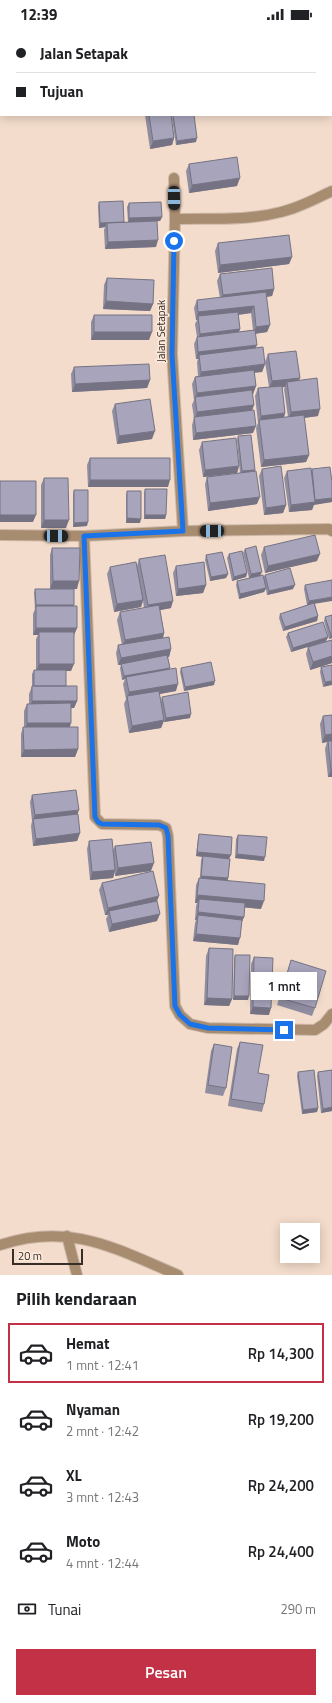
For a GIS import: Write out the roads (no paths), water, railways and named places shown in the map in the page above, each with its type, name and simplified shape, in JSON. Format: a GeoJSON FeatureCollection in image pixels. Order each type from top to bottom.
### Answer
{"type":"FeatureCollection","features":[{"type":"Feature","properties":{"kind":"street","name":"Jalan Setapak"},"geometry":{"type":"LineString","coordinates":[[174,178],[175,219],[172,354],[183,531]]}},
{"type":"Feature","properties":{"kind":"street"},"geometry":{"type":"LineString","coordinates":[[175,219],[241,218],[280,213],[301,206],[332,191]]}},
{"type":"Feature","properties":{"kind":"street"},"geometry":{"type":"LineString","coordinates":[[0,535],[84,536],[183,531],[329,529],[332,531]]}},
{"type":"Feature","properties":{"kind":"street"},"geometry":{"type":"LineString","coordinates":[[84,536],[95,817],[98,822],[102,824],[159,825],[166,828],[168,836],[175,1006],[180,1015],[190,1024],[208,1028],[315,1030],[324,1024],[332,1014]]}},
{"type":"Feature","properties":{"kind":"street"},"geometry":{"type":"LineString","coordinates":[[0,1245],[17,1240],[42,1236],[67,1236],[108,1246],[178,1275]]}},
{"type":"Feature","properties":{"kind":"street"},"geometry":{"type":"LineString","coordinates":[[67,1236],[77,1275]]}}]}
